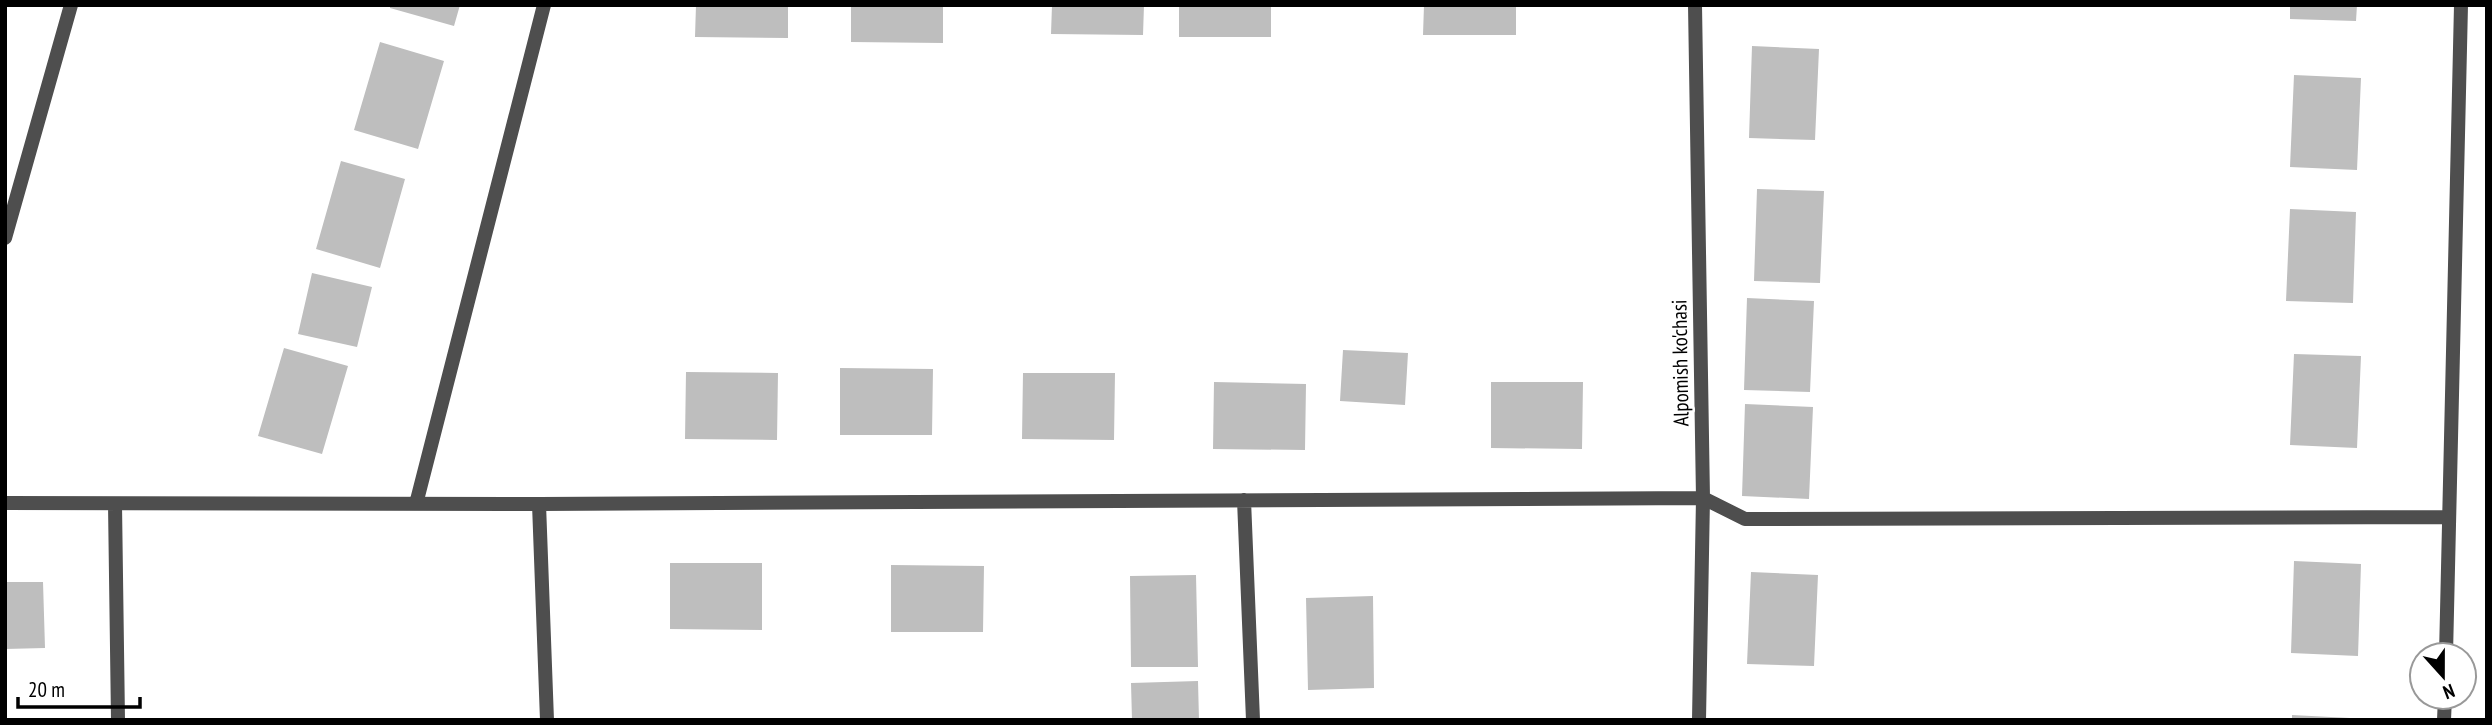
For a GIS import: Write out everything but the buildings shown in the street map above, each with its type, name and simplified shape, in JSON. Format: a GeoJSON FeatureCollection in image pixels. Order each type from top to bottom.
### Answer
{"type":"FeatureCollection","features":[{"type":"Feature","properties":{"kind":"street"},"geometry":{"type":"LineString","coordinates":[[5,238],[71,5]]}},
{"type":"Feature","properties":{"kind":"street"},"geometry":{"type":"LineString","coordinates":[[416,504],[544,5]]}},
{"type":"Feature","properties":{"kind":"street","name":"Alpomish ko'chasi"},"geometry":{"type":"LineString","coordinates":[[1695,5],[1703,498],[1699,720]]}},
{"type":"Feature","properties":{"kind":"street"},"geometry":{"type":"LineString","coordinates":[[2446,641],[2461,5]]}},
{"type":"Feature","properties":{"kind":"street"},"geometry":{"type":"LineString","coordinates":[[5,503],[539,504],[1703,498],[1745,519],[2449,517]]}},
{"type":"Feature","properties":{"kind":"street"},"geometry":{"type":"LineString","coordinates":[[1244,500],[1253,720]]}},
{"type":"Feature","properties":{"kind":"street"},"geometry":{"type":"LineString","coordinates":[[115,504],[118,720]]}},
{"type":"Feature","properties":{"kind":"street"},"geometry":{"type":"LineString","coordinates":[[539,504],[547,720]]}}]}
